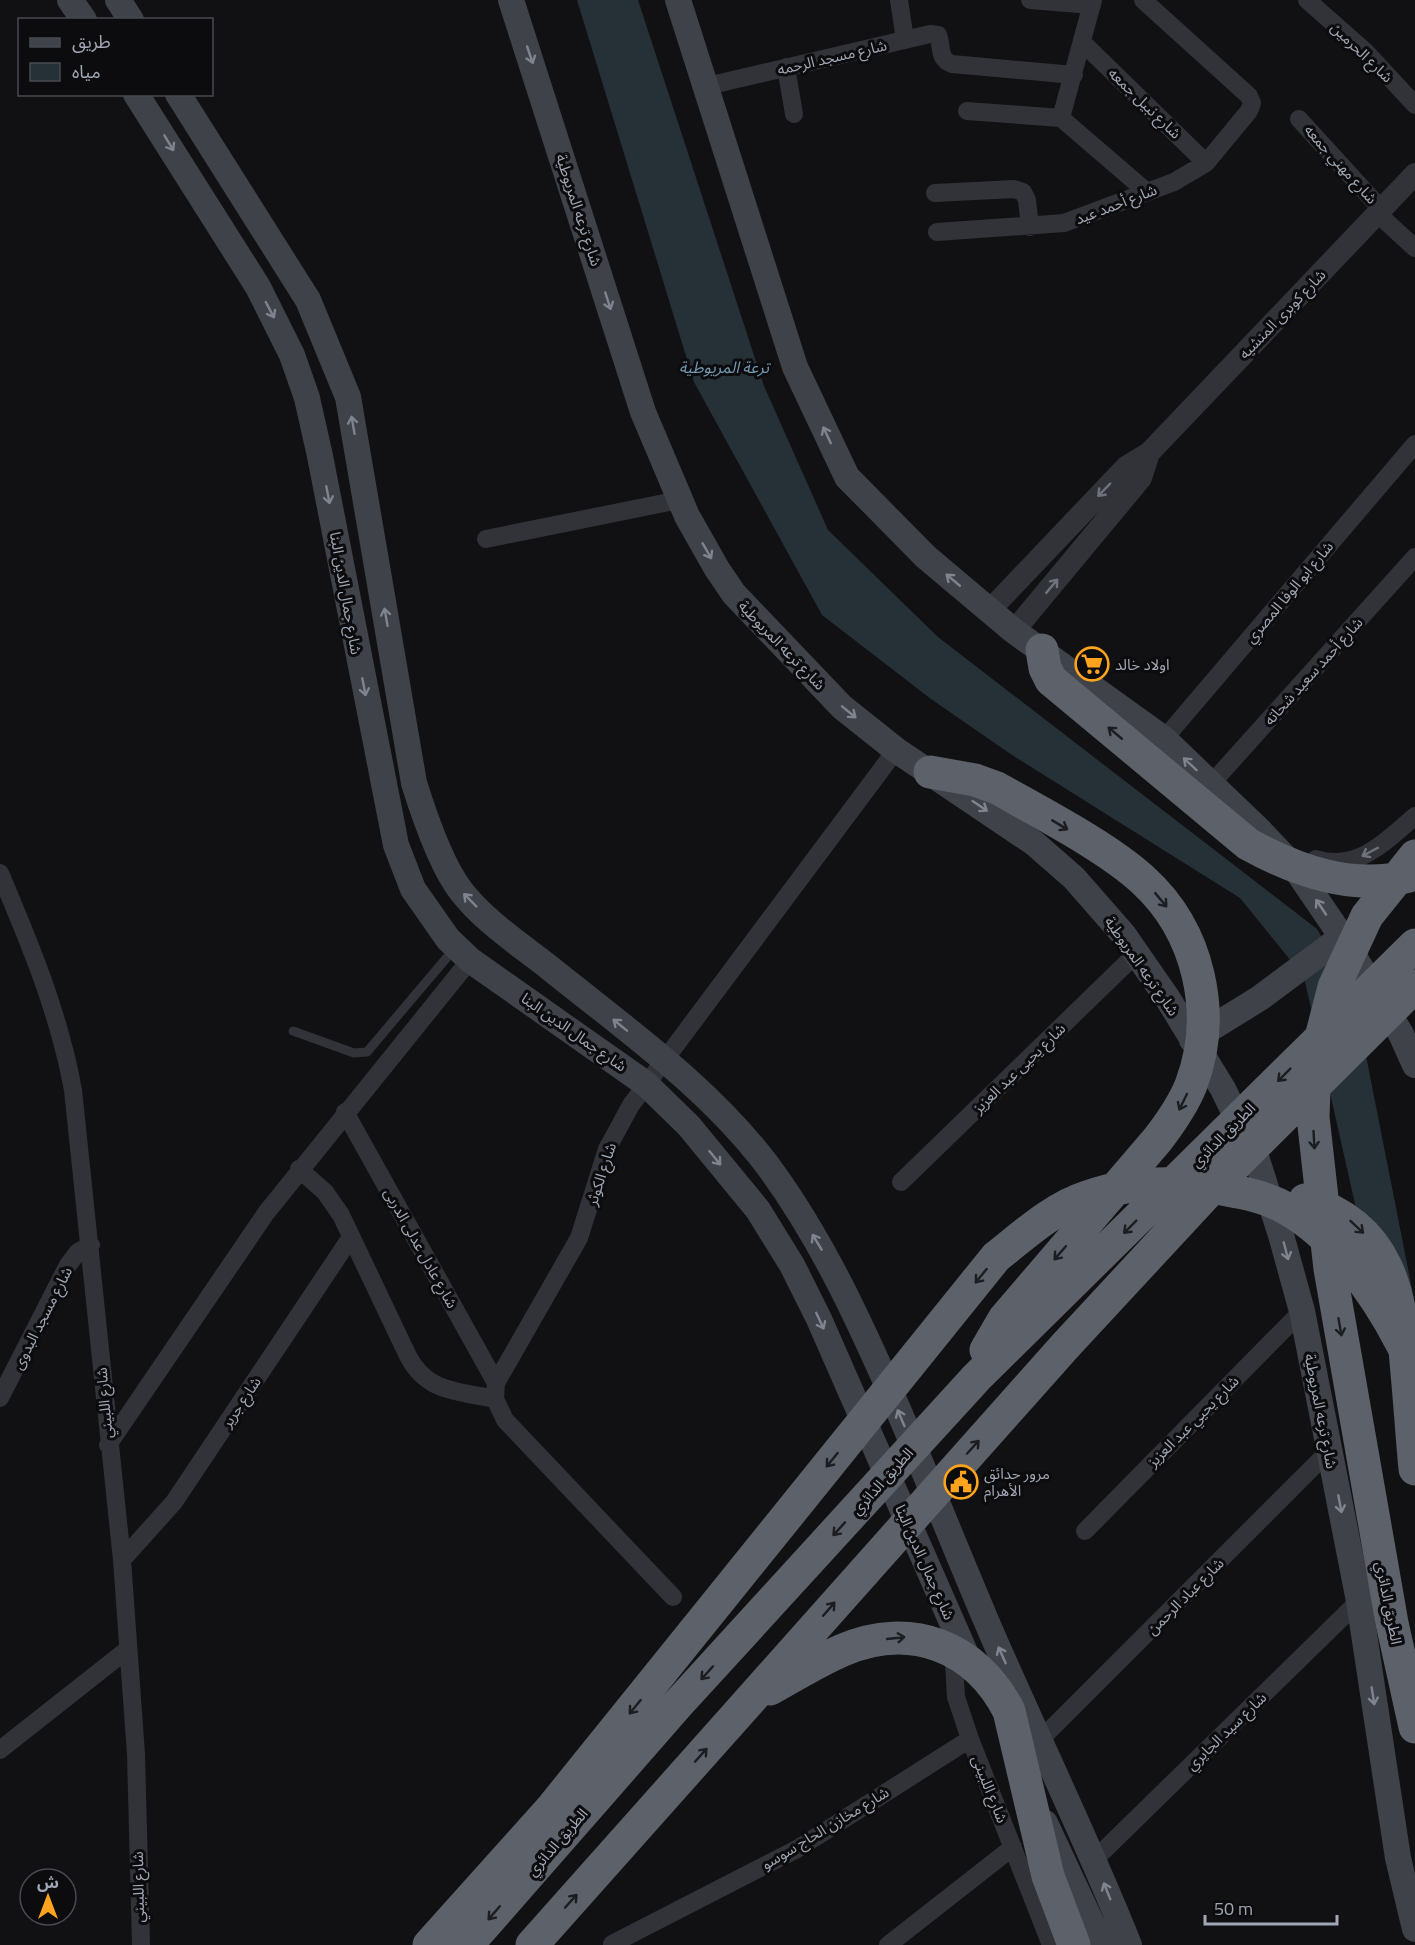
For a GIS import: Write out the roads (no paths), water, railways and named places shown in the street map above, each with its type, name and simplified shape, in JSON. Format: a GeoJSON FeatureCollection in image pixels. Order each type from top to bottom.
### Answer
{"type":"FeatureCollection","features":[{"type":"Feature","properties":{"kind":"highway"},"geometry":{"type":"LineString","coordinates":[[1042,650],[1045,668],[1051,680],[1162,755],[1248,844],[1283,863],[1322,876],[1362,881],[1415,875]]}},
{"type":"Feature","properties":{"kind":"highway"},"geometry":{"type":"LineString","coordinates":[[930,772],[964,777],[997,788],[1118,860],[1143,880],[1165,903],[1186,940],[1202,991],[1204,1022],[1200,1054],[1191,1084],[1177,1113],[1158,1139],[1004,1318],[993,1335],[977,1377]]}},
{"type":"Feature","properties":{"kind":"highway","name":"الطريق الدائري"},"geometry":{"type":"LineString","coordinates":[[1415,856],[1367,916],[1334,987],[1315,1061],[1313,1116],[1330,1269],[1392,1623],[1415,1727]]}},
{"type":"Feature","properties":{"kind":"highway","name":"الطريق الدائري"},"geometry":{"type":"LineString","coordinates":[[466,1945],[678,1704],[977,1377],[1415,945]]}},
{"type":"Feature","properties":{"kind":"highway","name":"الطريق الدائري"},"geometry":{"type":"LineString","coordinates":[[532,1945],[989,1429],[1137,1268],[1207,1192],[1415,986]]}},
{"type":"Feature","properties":{"kind":"highway"},"geometry":{"type":"LineString","coordinates":[[429,1945],[551,1809],[996,1257],[1039,1222],[1086,1197],[1133,1185],[1182,1183],[1259,1197],[1302,1218],[1331,1243],[1380,1307],[1415,1371]]}},
{"type":"Feature","properties":{"kind":"highway"},"geometry":{"type":"LineString","coordinates":[[1137,1268],[1215,1213],[1245,1200],[1273,1196],[1300,1198],[1327,1207],[1351,1221],[1371,1240],[1386,1264],[1395,1290],[1404,1335],[1415,1469]]}},
{"type":"Feature","properties":{"kind":"highway"},"geometry":{"type":"LineString","coordinates":[[748,1702],[844,1649],[874,1641],[907,1637],[939,1644],[968,1661],[997,1687],[1009,1711],[1048,1876],[1074,1945]]}},
{"type":"Feature","properties":{"kind":"main road"},"geometry":{"type":"LineString","coordinates":[[70,0],[83,18]]}},
{"type":"Feature","properties":{"kind":"main road"},"geometry":{"type":"LineString","coordinates":[[118,0],[129,18]]}},
{"type":"Feature","properties":{"kind":"main road","name":"شارع ترعه المريوطية"},"geometry":{"type":"LineString","coordinates":[[511,0],[643,411],[679,500],[717,569],[734,594],[843,708],[896,750],[1034,843],[1074,878],[1123,934],[1223,1089],[1256,1157],[1281,1234],[1302,1311],[1359,1601],[1398,1858],[1415,1929]]}},
{"type":"Feature","properties":{"kind":"main road"},"geometry":{"type":"LineString","coordinates":[[678,0],[795,367],[847,477],[926,557],[989,611],[1042,650]]}},
{"type":"Feature","properties":{"kind":"main road","name":"شارع جمال الدين البنا"},"geometry":{"type":"LineString","coordinates":[[137,96],[258,287],[298,370],[325,479],[393,834],[413,889],[463,953],[646,1084],[689,1126],[758,1210],[792,1265],[819,1319],[954,1628],[1102,1945]]}},
{"type":"Feature","properties":{"kind":"main road","name":"شارع جمال الدين البنا"},"geometry":{"type":"LineString","coordinates":[[179,96],[308,300],[348,397],[414,783],[427,825],[460,890],[490,920],[666,1062],[713,1104],[767,1166],[835,1272],[862,1326],[1129,1945]]}},
{"type":"Feature","properties":{"kind":"main road"},"geometry":{"type":"LineString","coordinates":[[1162,755],[1211,784],[1295,868],[1336,942],[1401,1034],[1415,1065]]}},
{"type":"Feature","properties":{"kind":"main road"},"geometry":{"type":"LineString","coordinates":[[1192,1040],[1281,983],[1336,942]]}},
{"type":"Feature","properties":{"kind":"main road"},"geometry":{"type":"LineString","coordinates":[[689,1126],[713,1104]]}},
{"type":"Feature","properties":{"kind":"street"},"geometry":{"type":"LineString","coordinates":[[899,0],[905,40]]}},
{"type":"Feature","properties":{"kind":"street"},"geometry":{"type":"LineString","coordinates":[[1030,0],[1093,2],[1061,118]]}},
{"type":"Feature","properties":{"kind":"street","name":"شارع أحمد عيد"},"geometry":{"type":"LineString","coordinates":[[937,232],[1064,223],[1174,182],[1206,163],[1249,111],[1252,103],[1249,96],[1143,0]]}},
{"type":"Feature","properties":{"kind":"street","name":"شارع الحرمين"},"geometry":{"type":"LineString","coordinates":[[1307,0],[1366,52],[1415,105]]}},
{"type":"Feature","properties":{"kind":"street","name":"شارع مسجد الرحمه"},"geometry":{"type":"LineString","coordinates":[[707,86],[930,34],[938,35],[941,42],[941,55],[945,61],[952,64],[1074,75]]}},
{"type":"Feature","properties":{"kind":"street","name":"شارع نبيل جمعه"},"geometry":{"type":"LineString","coordinates":[[1083,43],[1206,163]]}},
{"type":"Feature","properties":{"kind":"street"},"geometry":{"type":"LineString","coordinates":[[786,67],[794,114]]}},
{"type":"Feature","properties":{"kind":"street"},"geometry":{"type":"LineString","coordinates":[[967,111],[1061,118],[1147,192]]}},
{"type":"Feature","properties":{"kind":"street","name":"شارع مهني جمعه"},"geometry":{"type":"LineString","coordinates":[[1299,119],[1380,212],[1415,248]]}},
{"type":"Feature","properties":{"kind":"street","name":"شارع كوبرى المنشيه"},"geometry":{"type":"LineString","coordinates":[[989,611],[1126,467],[1149,453],[1415,174]]}},
{"type":"Feature","properties":{"kind":"street"},"geometry":{"type":"LineString","coordinates":[[935,193],[1014,189],[1023,192],[1027,200],[1030,227]]}},
{"type":"Feature","properties":{"kind":"street","name":"شارع ابو الوفا المصري"},"geometry":{"type":"LineString","coordinates":[[1162,755],[1415,444]]}},
{"type":"Feature","properties":{"kind":"street","name":"شارع كوبرى المنشيه"},"geometry":{"type":"LineString","coordinates":[[1014,631],[1141,478],[1149,453]]}},
{"type":"Feature","properties":{"kind":"street"},"geometry":{"type":"LineString","coordinates":[[486,539],[679,500]]}},
{"type":"Feature","properties":{"kind":"street","name":"شارع أحمد سعيد شحاته"},"geometry":{"type":"LineString","coordinates":[[1211,784],[1415,557]]}},
{"type":"Feature","properties":{"kind":"street","name":"شارع الكوثر"},"geometry":{"type":"LineString","coordinates":[[496,1391],[579,1238],[607,1149],[617,1127],[646,1084],[666,1062],[896,750]]}},
{"type":"Feature","properties":{"kind":"street"},"geometry":{"type":"LineString","coordinates":[[1276,847],[1326,862],[1350,861],[1373,853],[1415,816]]}},
{"type":"Feature","properties":{"kind":"street","name":"شارع اللبيني"},"geometry":{"type":"LineString","coordinates":[[0,873],[34,954],[62,1037],[73,1090],[91,1245],[108,1445],[122,1560],[136,1754],[138,1944]]}},
{"type":"Feature","properties":{"kind":"street"},"geometry":{"type":"LineString","coordinates":[[108,1445],[266,1213],[345,1112],[463,953]]}},
{"type":"Feature","properties":{"kind":"street","name":"شارع يحيى عبد العزيز"},"geometry":{"type":"LineString","coordinates":[[901,1182],[1136,954]]}},
{"type":"Feature","properties":{"kind":"street","name":"شارع عادل عدلى الدربى"},"geometry":{"type":"LineString","coordinates":[[345,1112],[496,1391]]}},
{"type":"Feature","properties":{"kind":"street"},"geometry":{"type":"LineString","coordinates":[[299,1169],[325,1192],[351,1237],[408,1356],[422,1376],[431,1384],[443,1388],[496,1391],[505,1420],[673,1597]]}},
{"type":"Feature","properties":{"kind":"street","name":"شارع جرير"},"geometry":{"type":"LineString","coordinates":[[122,1560],[174,1502],[351,1237]]}},
{"type":"Feature","properties":{"kind":"street","name":"شارع مسجد البدوى"},"geometry":{"type":"LineString","coordinates":[[0,1398],[68,1265],[78,1252],[91,1245]]}},
{"type":"Feature","properties":{"kind":"street","name":"شارع يحيي عبد العزيز"},"geometry":{"type":"LineString","coordinates":[[1085,1531],[1302,1311]]}},
{"type":"Feature","properties":{"kind":"street","name":"شارع عباد الرحمن"},"geometry":{"type":"LineString","coordinates":[[1040,1740],[1329,1451]]}},
{"type":"Feature","properties":{"kind":"street","name":"شارع سيد الجايري"},"geometry":{"type":"LineString","coordinates":[[1094,1860],[1359,1601]]}},
{"type":"Feature","properties":{"kind":"street","name":"شارع اللبينى"},"geometry":{"type":"LineString","coordinates":[[954,1628],[952,1662],[956,1697],[970,1739],[1051,1945]]}},
{"type":"Feature","properties":{"kind":"street"},"geometry":{"type":"LineString","coordinates":[[0,1750],[128,1648]]}},
{"type":"Feature","properties":{"kind":"street","name":"شارع مخازن الحاج سوسو"},"geometry":{"type":"LineString","coordinates":[[613,1945],[797,1849],[970,1739]]}},
{"type":"Feature","properties":{"kind":"street"},"geometry":{"type":"LineString","coordinates":[[888,1945],[1013,1847]]}},
{"type":"Feature","properties":{"kind":"lane"},"geometry":{"type":"LineString","coordinates":[[292,1031],[354,1053],[367,1052],[463,953]]}},
{"type":"Feature","properties":{"kind":"water","name":"ترعة المريوطية"},"geometry":{"type":"Polygon","coordinates":[[[577,0],[638,0],[764,386],[828,530],[938,637],[1317,929],[1354,995],[1415,1304],[1415,1471],[1304,977],[1240,898],[1012,755],[931,699],[822,615],[694,382],[577,0]]]}},
{"type":"Feature","properties":{"kind":"place","name":"اولاد خالد"},"geometry":{"type":"Point","coordinates":[1092,664]}},
{"type":"Feature","properties":{"kind":"place","name":"مرور حدائق الأهرام"},"geometry":{"type":"Point","coordinates":[961,1482]}}]}
